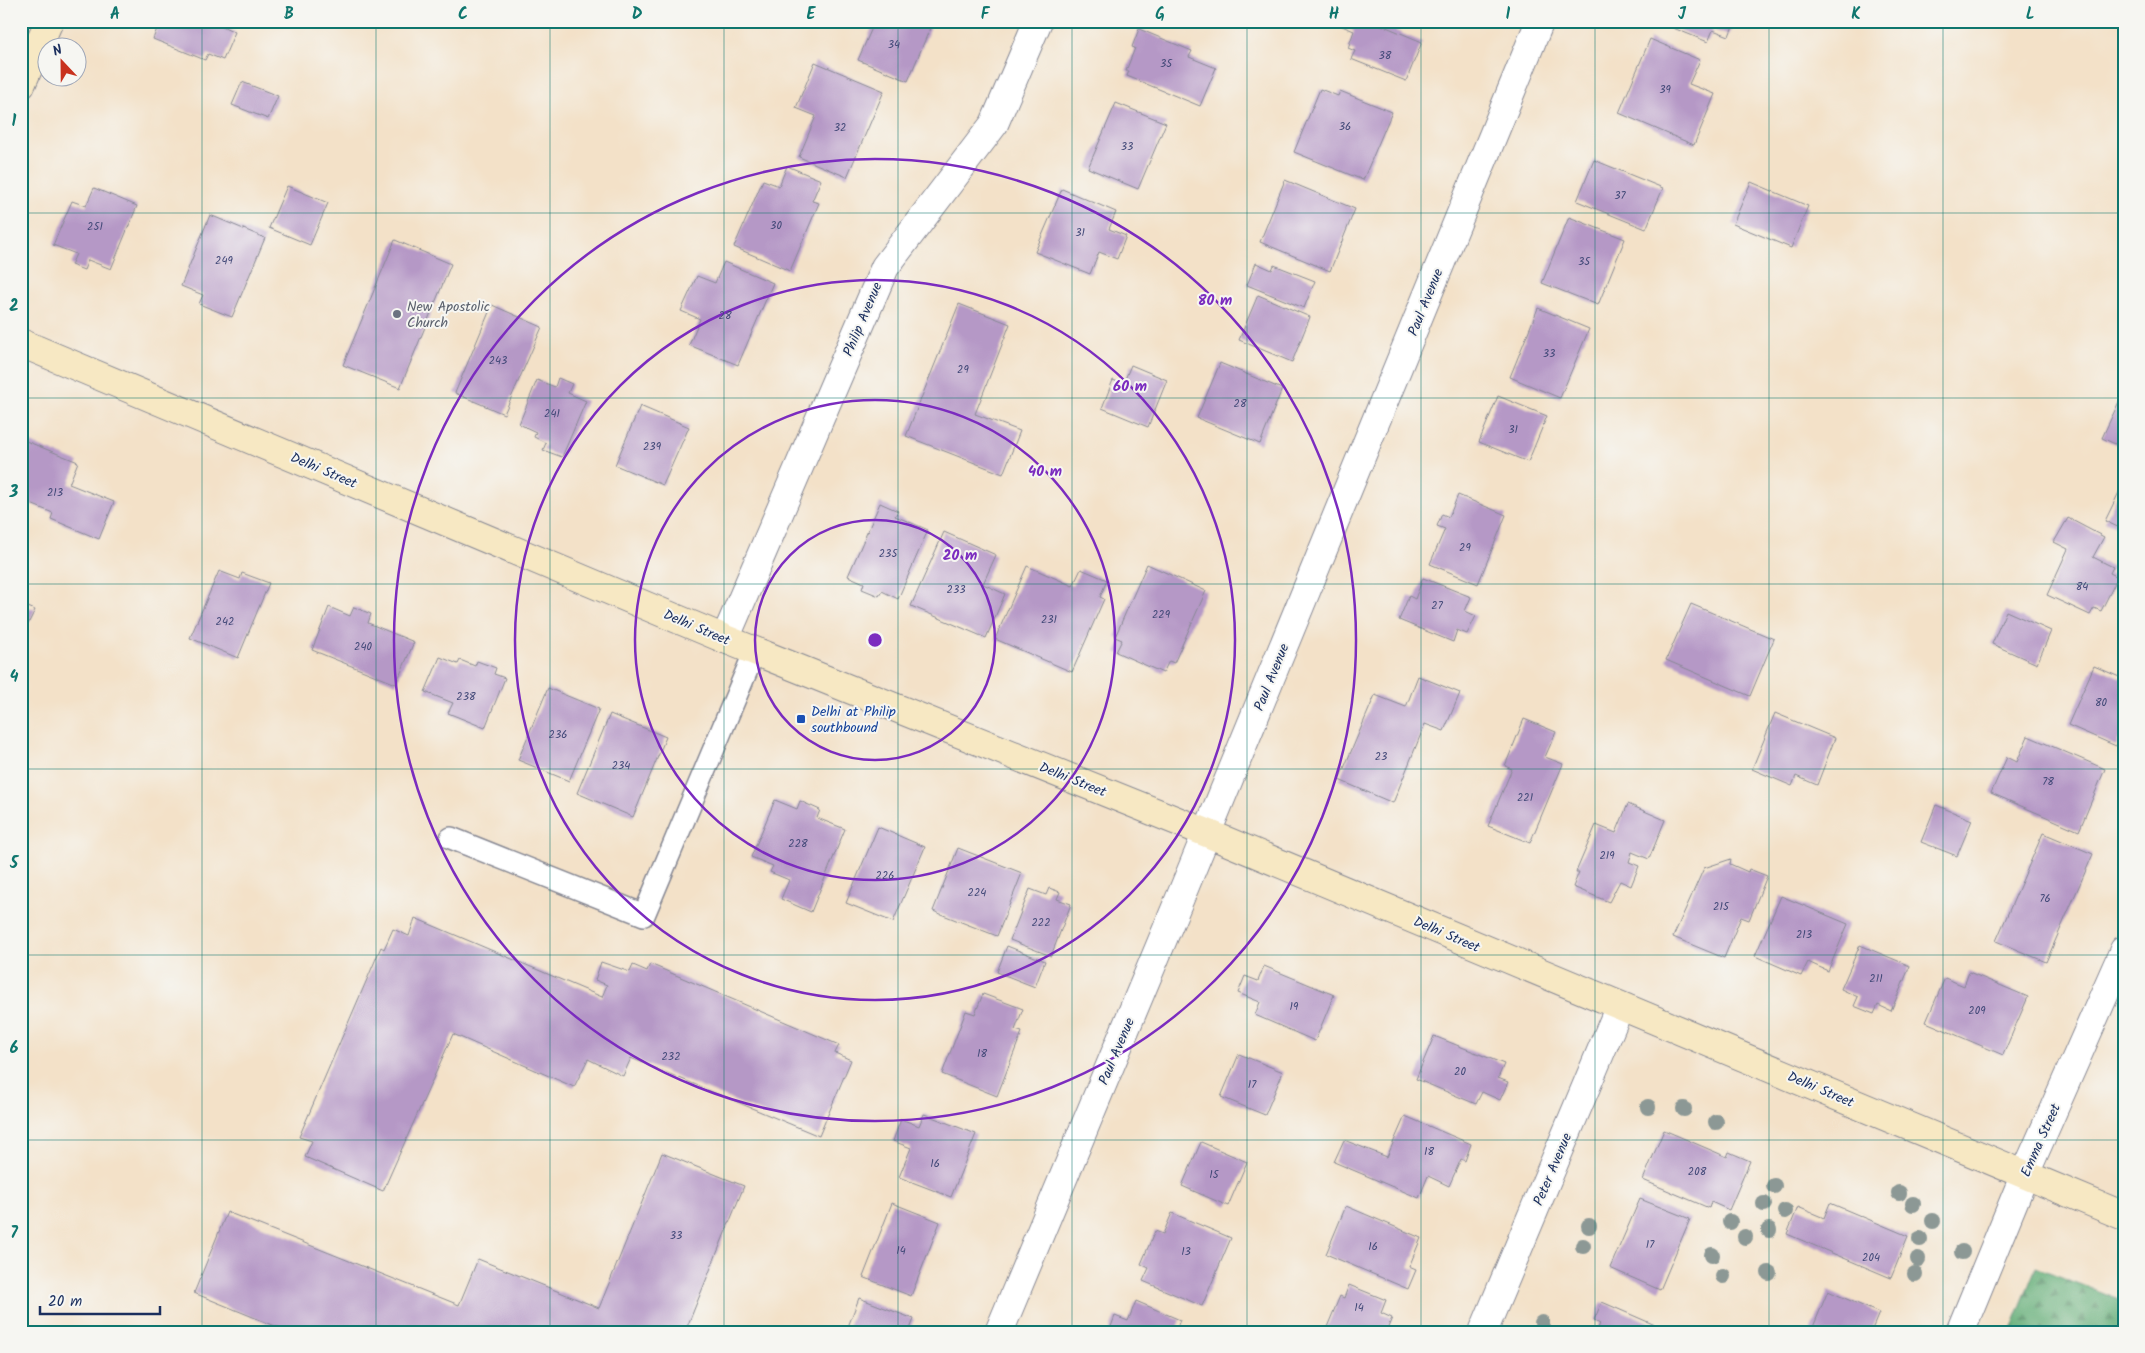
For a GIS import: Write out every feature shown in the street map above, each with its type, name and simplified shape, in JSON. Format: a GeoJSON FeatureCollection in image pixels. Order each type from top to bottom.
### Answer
{"type":"FeatureCollection","features":[{"type":"Feature","properties":{"kind":"street"},"geometry":{"type":"LineString","coordinates":[[21,86],[49,21]]}},
{"type":"Feature","properties":{"kind":"street","name":"Philip Avenue"},"geometry":{"type":"LineString","coordinates":[[725,639],[885,267],[994,124],[1038,21]]}},
{"type":"Feature","properties":{"kind":"street","name":"Paul Avenue"},"geometry":{"type":"LineString","coordinates":[[999,1332],[1207,833],[1540,21]]}},
{"type":"Feature","properties":{"kind":"street","name":"Delhi Street"},"geometry":{"type":"LineString","coordinates":[[21,343],[725,639],[1207,833],[2124,1216]]}},
{"type":"Feature","properties":{"kind":"street","name":"Emma Street"},"geometry":{"type":"LineString","coordinates":[[1960,1332],[2025,1174],[2124,950]]}},
{"type":"Feature","properties":{"kind":"street","name":"Peter Avenue"},"geometry":{"type":"LineString","coordinates":[[1483,1332],[1620,1006]]}},
{"type":"Feature","properties":{"kind":"lane"},"geometry":{"type":"LineString","coordinates":[[451,838],[644,915],[755,651]]}},
{"type":"Feature","properties":{"kind":"green space"},"geometry":{"type":"Polygon","coordinates":[[[2036,1267],[2124,1301],[2124,1332],[2010,1332],[2036,1267]]]}},
{"type":"Feature","properties":{"kind":"building"},"geometry":{"type":"Polygon","coordinates":[[[160,21],[222,21],[220,25],[235,32],[223,60],[208,54],[205,60],[153,39],[160,21]]]}},
{"type":"Feature","properties":{"kind":"building"},"geometry":{"type":"Polygon","coordinates":[[[875,21],[925,21],[923,26],[930,28],[908,81],[858,60],[875,21]]]}},
{"type":"Feature","properties":{"kind":"building"},"geometry":{"type":"Polygon","coordinates":[[[1330,21],[1372,21],[1422,42],[1406,81],[1351,59],[1355,51],[1348,48],[1354,31],[1330,21]]]}},
{"type":"Feature","properties":{"kind":"building"},"geometry":{"type":"Polygon","coordinates":[[[1656,21],[1735,21],[1729,36],[1713,30],[1708,42],[1656,21]]]}},
{"type":"Feature","properties":{"kind":"building"},"geometry":{"type":"Polygon","coordinates":[[[1139,29],[1192,51],[1189,57],[1216,68],[1200,106],[1127,76],[1129,71],[1126,71],[1135,48],[1132,47],[1139,29]]]}},
{"type":"Feature","properties":{"kind":"building"},"geometry":{"type":"Polygon","coordinates":[[[1650,39],[1700,60],[1689,84],[1715,94],[1694,145],[1619,113],[1650,39]]]}},
{"type":"Feature","properties":{"kind":"building"},"geometry":{"type":"Polygon","coordinates":[[[815,62],[884,91],[847,177],[799,157],[816,116],[796,108],[815,62]]]}},
{"type":"Feature","properties":{"kind":"building"},"geometry":{"type":"Polygon","coordinates":[[[242,82],[278,96],[268,119],[232,105],[242,82]]]}},
{"type":"Feature","properties":{"kind":"building"},"geometry":{"type":"Polygon","coordinates":[[[1320,89],[1338,96],[1340,91],[1392,112],[1363,180],[1294,152],[1320,89]]]}},
{"type":"Feature","properties":{"kind":"building"},"geometry":{"type":"Polygon","coordinates":[[[1116,103],[1166,123],[1138,189],[1088,168],[1116,103]]]}},
{"type":"Feature","properties":{"kind":"building"},"geometry":{"type":"Polygon","coordinates":[[[1594,160],[1663,188],[1646,229],[1577,201],[1594,160]]]}},
{"type":"Feature","properties":{"kind":"building"},"geometry":{"type":"Polygon","coordinates":[[[787,166],[821,180],[812,201],[819,203],[790,271],[734,247],[763,180],[779,186],[787,166]]]}},
{"type":"Feature","properties":{"kind":"building"},"geometry":{"type":"Polygon","coordinates":[[[1285,180],[1355,209],[1330,271],[1260,242],[1285,180]]]}},
{"type":"Feature","properties":{"kind":"building"},"geometry":{"type":"Polygon","coordinates":[[[1751,182],[1808,206],[1791,248],[1733,224],[1751,182]]]}},
{"type":"Feature","properties":{"kind":"building"},"geometry":{"type":"Polygon","coordinates":[[[287,186],[328,203],[310,245],[269,228],[287,186]]]}},
{"type":"Feature","properties":{"kind":"building"},"geometry":{"type":"Polygon","coordinates":[[[94,188],[137,206],[111,269],[88,260],[84,270],[71,265],[76,254],[53,245],[72,201],[86,206],[94,188]]]}},
{"type":"Feature","properties":{"kind":"building"},"geometry":{"type":"Polygon","coordinates":[[[1062,189],[1116,212],[1109,229],[1126,236],[1117,259],[1099,252],[1090,274],[1035,252],[1062,189]]]}},
{"type":"Feature","properties":{"kind":"building"},"geometry":{"type":"Polygon","coordinates":[[[210,215],[265,238],[232,317],[199,304],[203,295],[181,286],[210,215]]]}},
{"type":"Feature","properties":{"kind":"building"},"geometry":{"type":"Polygon","coordinates":[[[1569,217],[1625,239],[1598,305],[1542,283],[1569,217]]]}},
{"type":"Feature","properties":{"kind":"building","name":"New Apostolic Church"},"geometry":{"type":"Polygon","coordinates":[[[395,240],[451,264],[400,388],[343,365],[395,240]]]}},
{"type":"Feature","properties":{"kind":"building"},"geometry":{"type":"Polygon","coordinates":[[[724,262],[773,283],[738,365],[689,345],[700,319],[681,311],[697,276],[715,283],[724,262]]]}},
{"type":"Feature","properties":{"kind":"building"},"geometry":{"type":"Polygon","coordinates":[[[1256,263],[1272,270],[1274,265],[1315,281],[1304,308],[1247,285],[1256,263]]]}},
{"type":"Feature","properties":{"kind":"building"},"geometry":{"type":"Polygon","coordinates":[[[1258,295],[1310,317],[1292,362],[1239,340],[1258,295]]]}},
{"type":"Feature","properties":{"kind":"building"},"geometry":{"type":"Polygon","coordinates":[[[959,304],[1010,324],[975,414],[1020,431],[1003,474],[906,436],[959,304]]]}},
{"type":"Feature","properties":{"kind":"building"},"geometry":{"type":"Polygon","coordinates":[[[492,305],[542,327],[504,414],[455,393],[492,305]]]}},
{"type":"Feature","properties":{"kind":"building"},"geometry":{"type":"Polygon","coordinates":[[[1538,308],[1589,329],[1560,398],[1510,377],[1538,308]]]}},
{"type":"Feature","properties":{"kind":"building"},"geometry":{"type":"Polygon","coordinates":[[[1220,363],[1282,389],[1260,444],[1197,418],[1220,363]]]}},
{"type":"Feature","properties":{"kind":"building"},"geometry":{"type":"Polygon","coordinates":[[[1131,365],[1167,380],[1148,427],[1102,408],[1113,380],[1123,384],[1131,365]]]}},
{"type":"Feature","properties":{"kind":"building"},"geometry":{"type":"Polygon","coordinates":[[[558,378],[572,384],[568,393],[586,401],[562,457],[543,450],[546,443],[534,437],[536,432],[519,424],[537,380],[555,387],[558,378]]]}},
{"type":"Feature","properties":{"kind":"building"},"geometry":{"type":"Polygon","coordinates":[[[2124,391],[2124,448],[2102,438],[2124,391]]]}},
{"type":"Feature","properties":{"kind":"building"},"geometry":{"type":"Polygon","coordinates":[[[1498,396],[1547,416],[1528,462],[1479,442],[1498,396]]]}},
{"type":"Feature","properties":{"kind":"building"},"geometry":{"type":"Polygon","coordinates":[[[640,406],[689,427],[663,485],[615,465],[640,406]]]}},
{"type":"Feature","properties":{"kind":"building"},"geometry":{"type":"Polygon","coordinates":[[[21,439],[78,462],[69,484],[114,502],[99,539],[51,519],[53,513],[21,500],[21,439]]]}},
{"type":"Feature","properties":{"kind":"building"},"geometry":{"type":"Polygon","coordinates":[[[2124,482],[2124,530],[2105,521],[2124,482]]]}},
{"type":"Feature","properties":{"kind":"building"},"geometry":{"type":"Polygon","coordinates":[[[1458,495],[1506,515],[1478,584],[1430,564],[1445,529],[1437,526],[1442,514],[1449,517],[1458,495]]]}},
{"type":"Feature","properties":{"kind":"building"},"geometry":{"type":"Polygon","coordinates":[[[880,503],[898,511],[895,516],[928,530],[898,599],[882,591],[879,596],[862,589],[864,583],[848,576],[880,503]]]}},
{"type":"Feature","properties":{"kind":"building"},"geometry":{"type":"Polygon","coordinates":[[[2068,518],[2104,537],[2093,557],[2113,567],[2110,573],[2118,577],[2101,611],[2094,608],[2090,615],[2047,595],[2068,549],[2054,542],[2068,518]]]}},
{"type":"Feature","properties":{"kind":"building"},"geometry":{"type":"Polygon","coordinates":[[[944,532],[996,555],[983,584],[1005,594],[986,638],[911,606],[944,532]]]}},
{"type":"Feature","properties":{"kind":"building"},"geometry":{"type":"Polygon","coordinates":[[[1147,564],[1206,591],[1174,663],[1169,661],[1163,673],[1116,652],[1122,640],[1115,637],[1147,564]]]}},
{"type":"Feature","properties":{"kind":"building"},"geometry":{"type":"Polygon","coordinates":[[[1027,566],[1073,586],[1081,569],[1107,580],[1100,597],[1104,599],[1072,672],[995,639],[1027,566]]]}},
{"type":"Feature","properties":{"kind":"building"},"geometry":{"type":"Polygon","coordinates":[[[219,571],[240,579],[242,573],[269,583],[238,658],[190,638],[219,571]]]}},
{"type":"Feature","properties":{"kind":"building"},"geometry":{"type":"Polygon","coordinates":[[[1423,578],[1471,597],[1465,611],[1476,616],[1467,634],[1457,630],[1453,642],[1399,620],[1409,596],[1415,599],[1423,578]]]}},
{"type":"Feature","properties":{"kind":"building"},"geometry":{"type":"Polygon","coordinates":[[[21,604],[35,610],[28,624],[21,621],[21,604]]]}},
{"type":"Feature","properties":{"kind":"building"},"geometry":{"type":"Polygon","coordinates":[[[1691,604],[1774,639],[1750,696],[1666,660],[1691,604]]]}},
{"type":"Feature","properties":{"kind":"building"},"geometry":{"type":"Polygon","coordinates":[[[329,607],[350,616],[354,607],[371,614],[368,623],[414,642],[396,684],[312,650],[329,607]]]}},
{"type":"Feature","properties":{"kind":"building"},"geometry":{"type":"Polygon","coordinates":[[[2006,611],[2051,631],[2037,664],[1992,644],[2006,611]]]}},
{"type":"Feature","properties":{"kind":"building"},"geometry":{"type":"Polygon","coordinates":[[[440,657],[458,664],[460,660],[475,666],[477,661],[496,668],[494,674],[505,678],[485,728],[448,713],[453,703],[425,692],[440,657]]]}},
{"type":"Feature","properties":{"kind":"building"},"geometry":{"type":"Polygon","coordinates":[[[2094,666],[2124,679],[2124,728],[2116,746],[2068,725],[2094,666]]]}},
{"type":"Feature","properties":{"kind":"building"},"geometry":{"type":"Polygon","coordinates":[[[1418,676],[1460,693],[1444,731],[1425,724],[1393,803],[1339,780],[1375,695],[1406,707],[1418,676]]]}},
{"type":"Feature","properties":{"kind":"building"},"geometry":{"type":"Polygon","coordinates":[[[548,688],[599,709],[569,781],[518,760],[548,688]]]}},
{"type":"Feature","properties":{"kind":"building"},"geometry":{"type":"Polygon","coordinates":[[[1775,713],[1835,738],[1817,785],[1796,776],[1792,786],[1752,769],[1775,713]]]}},
{"type":"Feature","properties":{"kind":"building"},"geometry":{"type":"Polygon","coordinates":[[[610,714],[666,737],[633,817],[577,793],[610,714]]]}},
{"type":"Feature","properties":{"kind":"building"},"geometry":{"type":"Polygon","coordinates":[[[1524,719],[1556,732],[1545,757],[1563,764],[1530,843],[1488,826],[1512,769],[1505,766],[1524,719]]]}},
{"type":"Feature","properties":{"kind":"building"},"geometry":{"type":"Polygon","coordinates":[[[2028,736],[2105,769],[2079,831],[1991,793],[2007,757],[2017,762],[2028,736]]]}},
{"type":"Feature","properties":{"kind":"building"},"geometry":{"type":"Polygon","coordinates":[[[775,800],[797,809],[800,801],[820,810],[817,818],[845,829],[811,912],[781,899],[789,880],[770,872],[773,866],[751,857],[775,800]]]}},
{"type":"Feature","properties":{"kind":"building"},"geometry":{"type":"Polygon","coordinates":[[[1628,804],[1665,820],[1649,859],[1632,852],[1629,862],[1639,866],[1631,886],[1620,881],[1609,902],[1573,887],[1579,872],[1576,872],[1596,825],[1616,833],[1628,804]]]}},
{"type":"Feature","properties":{"kind":"building"},"geometry":{"type":"Polygon","coordinates":[[[1936,805],[1972,820],[1957,856],[1921,842],[1936,805]]]}},
{"type":"Feature","properties":{"kind":"building"},"geometry":{"type":"Polygon","coordinates":[[[878,827],[925,847],[893,922],[846,903],[878,827]]]}},
{"type":"Feature","properties":{"kind":"building"},"geometry":{"type":"Polygon","coordinates":[[[2043,833],[2093,854],[2046,962],[1996,941],[2043,833]]]}},
{"type":"Feature","properties":{"kind":"building"},"geometry":{"type":"Polygon","coordinates":[[[958,848],[1022,873],[997,936],[933,911],[958,848]]]}},
{"type":"Feature","properties":{"kind":"building"},"geometry":{"type":"Polygon","coordinates":[[[1731,859],[1730,864],[1748,872],[1749,869],[1767,876],[1749,920],[1741,917],[1724,958],[1673,937],[1704,868],[1731,859]]]}},
{"type":"Feature","properties":{"kind":"building"},"geometry":{"type":"Polygon","coordinates":[[[1049,888],[1060,892],[1057,899],[1071,904],[1051,956],[1010,940],[1030,889],[1046,895],[1049,888]]]}},
{"type":"Feature","properties":{"kind":"building"},"geometry":{"type":"Polygon","coordinates":[[[1781,896],[1848,924],[1828,971],[1808,962],[1801,976],[1755,956],[1781,896]]]}},
{"type":"Feature","properties":{"kind":"building"},"geometry":{"type":"Polygon","coordinates":[[[415,918],[602,997],[607,985],[595,980],[601,962],[630,972],[633,965],[647,971],[650,964],[839,1045],[835,1053],[851,1060],[819,1136],[631,1058],[623,1076],[588,1059],[574,1087],[453,1034],[383,1191],[305,1157],[312,1141],[299,1137],[381,947],[384,949],[393,929],[409,936],[415,918]]]}},
{"type":"Feature","properties":{"kind":"building"},"geometry":{"type":"Polygon","coordinates":[[[1860,945],[1910,966],[1891,1011],[1878,1005],[1874,1014],[1854,1006],[1858,997],[1841,989],[1860,945]]]}},
{"type":"Feature","properties":{"kind":"building"},"geometry":{"type":"Polygon","coordinates":[[[1007,946],[1045,961],[1035,987],[997,972],[1007,946]]]}},
{"type":"Feature","properties":{"kind":"building"},"geometry":{"type":"Polygon","coordinates":[[[1264,966],[1334,995],[1315,1041],[1255,1015],[1260,1002],[1238,993],[1245,976],[1258,981],[1264,966]]]}},
{"type":"Feature","properties":{"kind":"building"},"geometry":{"type":"Polygon","coordinates":[[[1969,972],[2028,997],[2003,1055],[1926,1022],[1945,978],[1964,986],[1969,972]]]}},
{"type":"Feature","properties":{"kind":"building"},"geometry":{"type":"Polygon","coordinates":[[[983,994],[1023,1009],[1015,1030],[1022,1032],[997,1096],[942,1074],[966,1011],[975,1014],[983,994]]]}},
{"type":"Feature","properties":{"kind":"building"},"geometry":{"type":"Polygon","coordinates":[[[1434,1036],[1504,1064],[1498,1078],[1508,1082],[1500,1100],[1482,1092],[1476,1104],[1416,1079],[1434,1036]]]}},
{"type":"Feature","properties":{"kind":"building"},"geometry":{"type":"Polygon","coordinates":[[[1239,1054],[1283,1072],[1265,1115],[1221,1097],[1239,1054]]]}},
{"type":"Feature","properties":{"kind":"building"},"geometry":{"type":"Polygon","coordinates":[[[924,1114],[976,1134],[951,1197],[899,1177],[911,1148],[893,1141],[901,1119],[919,1126],[924,1114]]]}},
{"type":"Feature","properties":{"kind":"building"},"geometry":{"type":"Polygon","coordinates":[[[1405,1116],[1471,1144],[1465,1161],[1461,1159],[1449,1186],[1428,1176],[1419,1198],[1334,1162],[1344,1140],[1387,1157],[1405,1116]]]}},
{"type":"Feature","properties":{"kind":"building"},"geometry":{"type":"Polygon","coordinates":[[[1664,1130],[1727,1157],[1729,1152],[1750,1161],[1729,1210],[1711,1202],[1709,1208],[1643,1180],[1664,1130]]]}},
{"type":"Feature","properties":{"kind":"building"},"geometry":{"type":"Polygon","coordinates":[[[1201,1142],[1247,1162],[1228,1206],[1182,1186],[1201,1142]]]}},
{"type":"Feature","properties":{"kind":"building"},"geometry":{"type":"Polygon","coordinates":[[[662,1153],[744,1186],[685,1332],[290,1332],[194,1293],[227,1212],[459,1305],[478,1259],[599,1308],[662,1153]]]}},
{"type":"Feature","properties":{"kind":"building"},"geometry":{"type":"Polygon","coordinates":[[[1640,1199],[1690,1219],[1660,1290],[1610,1268],[1640,1199]]]}},
{"type":"Feature","properties":{"kind":"building"},"geometry":{"type":"Polygon","coordinates":[[[892,1203],[940,1222],[911,1296],[863,1277],[892,1203]]]}},
{"type":"Feature","properties":{"kind":"building"},"geometry":{"type":"Polygon","coordinates":[[[1830,1203],[1908,1236],[1891,1278],[1787,1234],[1798,1207],[1824,1218],[1830,1203]]]}},
{"type":"Feature","properties":{"kind":"building"},"geometry":{"type":"Polygon","coordinates":[[[1346,1206],[1421,1238],[1409,1267],[1416,1270],[1408,1289],[1326,1254],[1346,1206]]]}},
{"type":"Feature","properties":{"kind":"building"},"geometry":{"type":"Polygon","coordinates":[[[1172,1213],[1231,1238],[1202,1306],[1143,1281],[1149,1268],[1141,1264],[1155,1231],[1163,1234],[1172,1213]]]}},
{"type":"Feature","properties":{"kind":"building"},"geometry":{"type":"Polygon","coordinates":[[[1349,1285],[1386,1300],[1381,1313],[1392,1318],[1386,1332],[1325,1332],[1340,1296],[1344,1298],[1349,1285]]]}},
{"type":"Feature","properties":{"kind":"building"},"geometry":{"type":"Polygon","coordinates":[[[1828,1291],[1879,1313],[1871,1332],[1811,1332],[1828,1291]]]}},
{"type":"Feature","properties":{"kind":"building"},"geometry":{"type":"Polygon","coordinates":[[[859,1298],[914,1319],[909,1332],[846,1332],[859,1298]]]}},
{"type":"Feature","properties":{"kind":"building"},"geometry":{"type":"Polygon","coordinates":[[[1136,1301],[1180,1320],[1175,1332],[1109,1332],[1115,1316],[1128,1321],[1136,1301]]]}},
{"type":"Feature","properties":{"kind":"building"},"geometry":{"type":"Polygon","coordinates":[[[1602,1302],[1655,1325],[1652,1332],[1597,1332],[1600,1323],[1594,1320],[1602,1302]]]}},
{"type":"Feature","properties":{"kind":"place","name":"New Apostolic Church"},"geometry":{"type":"Point","coordinates":[397,314]}},
{"type":"Feature","properties":{"kind":"place","name":"Delhi at Philip southbound"},"geometry":{"type":"Point","coordinates":[801,719]}}]}
